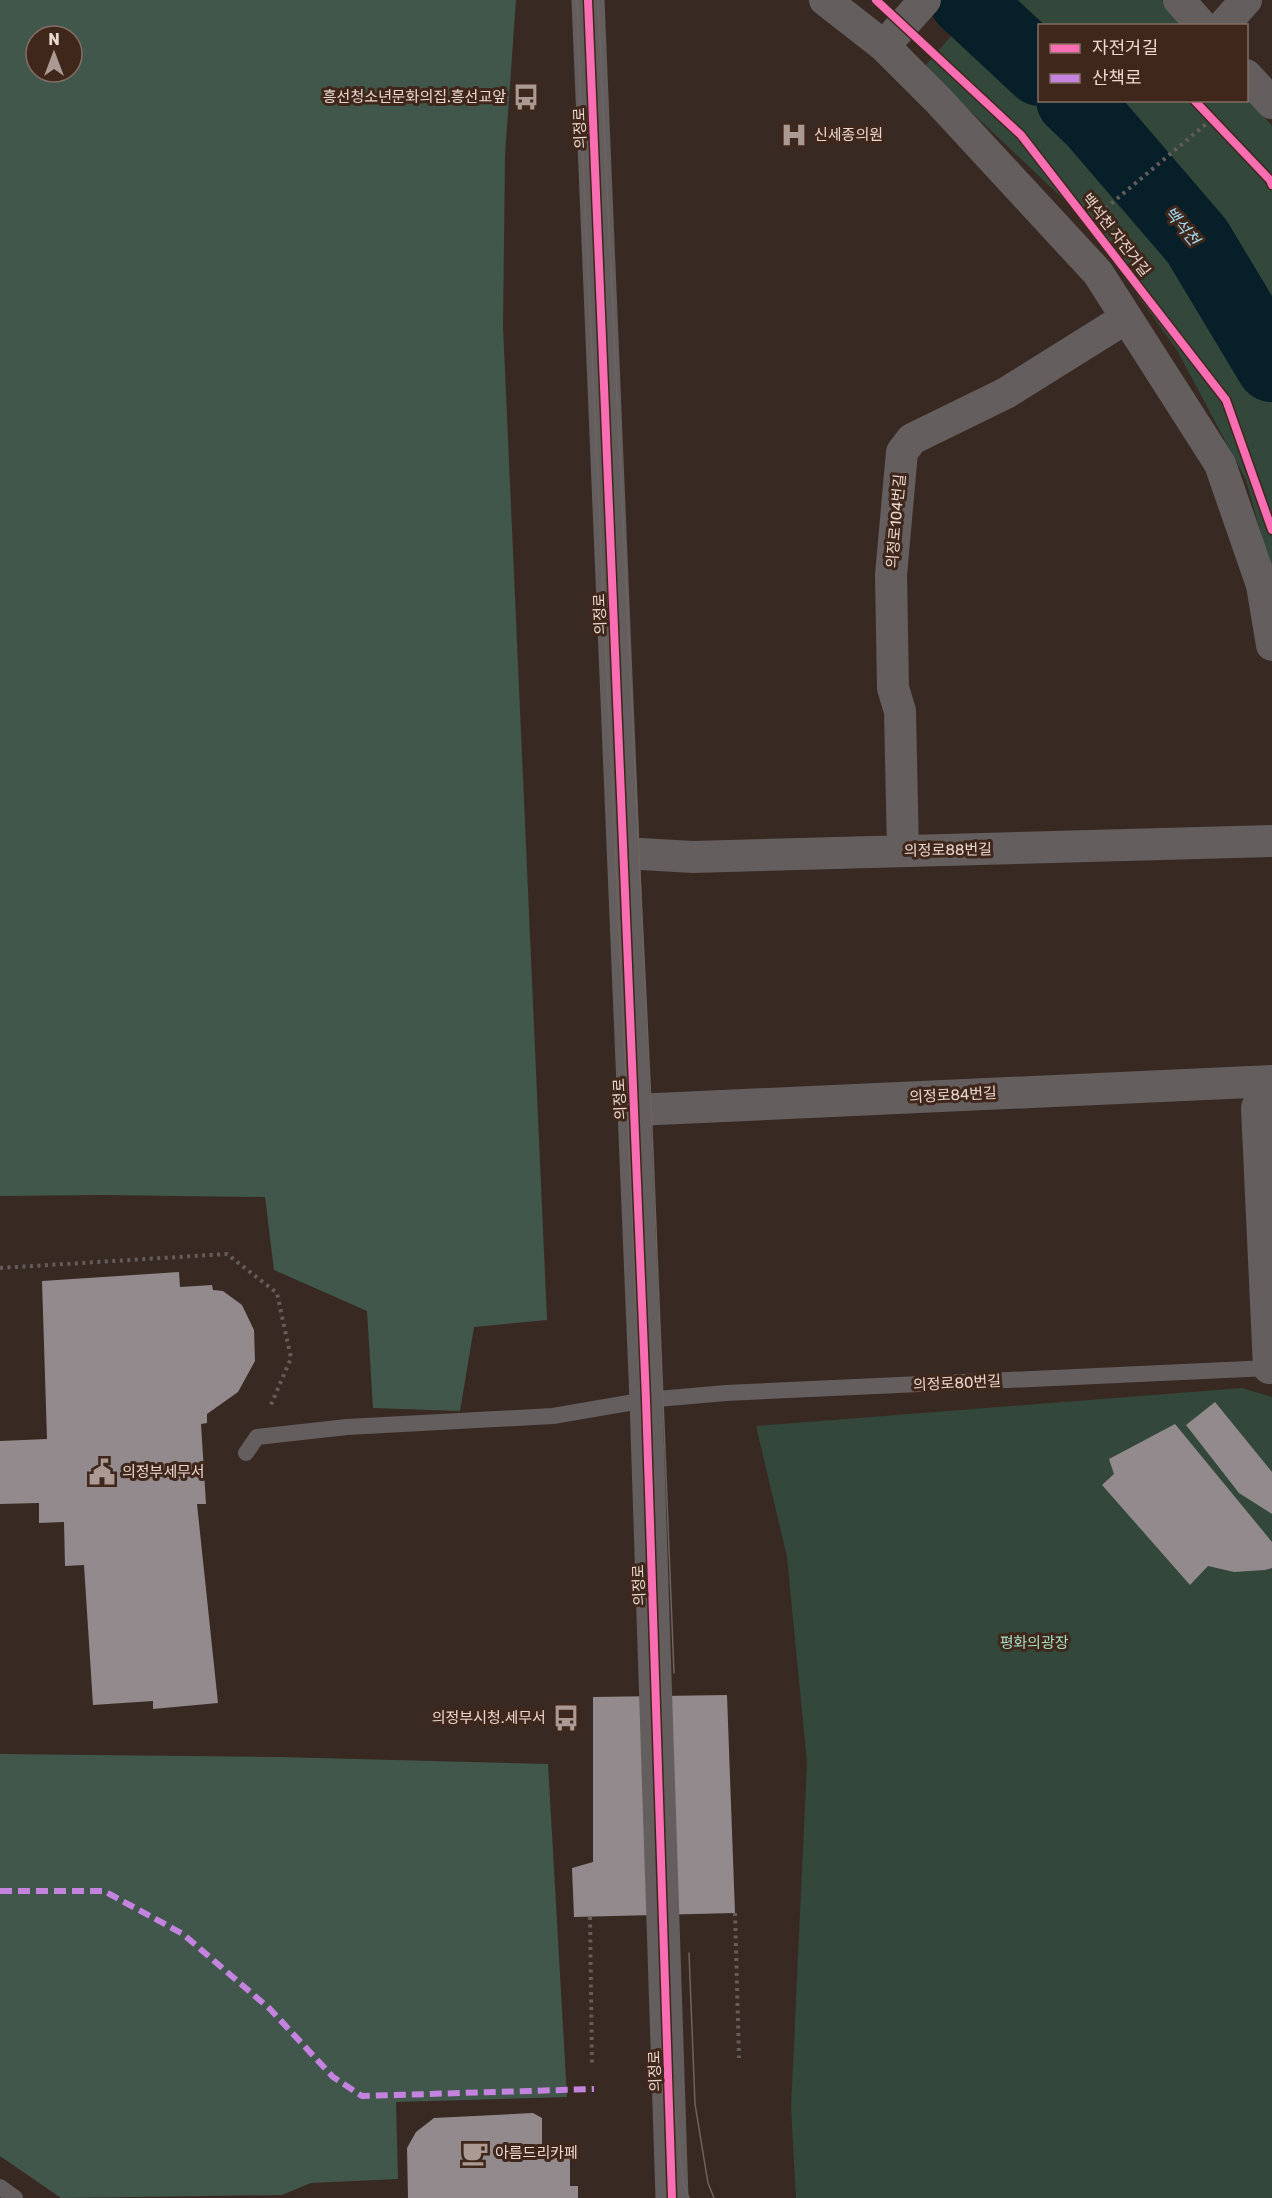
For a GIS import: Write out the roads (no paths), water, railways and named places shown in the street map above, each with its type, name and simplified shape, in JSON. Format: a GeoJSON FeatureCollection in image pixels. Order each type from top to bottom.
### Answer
{"type":"FeatureCollection","features":[{"type":"Feature","properties":{"kind":"street","name":"의정로"},"geometry":{"type":"LineString","coordinates":[[588,0],[646,1400],[672,2198]]}},
{"type":"Feature","properties":{"kind":"street"},"geometry":{"type":"LineString","coordinates":[[825,0],[884,46],[939,101],[1098,273],[1220,465],[1262,585],[1272,645]]}},
{"type":"Feature","properties":{"kind":"street"},"geometry":{"type":"LineString","coordinates":[[884,46],[925,0]]}},
{"type":"Feature","properties":{"kind":"street"},"geometry":{"type":"LineString","coordinates":[[1179,0],[1200,24]]}},
{"type":"Feature","properties":{"kind":"street"},"geometry":{"type":"LineString","coordinates":[[1225,24],[1246,0]]}},
{"type":"Feature","properties":{"kind":"street"},"geometry":{"type":"LineString","coordinates":[[1248,77],[1272,104]]}},
{"type":"Feature","properties":{"kind":"street","name":"의정로104번길"},"geometry":{"type":"LineString","coordinates":[[903,851],[900,711],[893,688],[891,575],[902,452],[912,439],[1006,393],[1126,318]]}},
{"type":"Feature","properties":{"kind":"street","name":"의정로88번길"},"geometry":{"type":"LineString","coordinates":[[624,853],[693,857],[1272,841]]}},
{"type":"Feature","properties":{"kind":"street","name":"의정로84번길"},"geometry":{"type":"LineString","coordinates":[[634,1110],[1272,1081]]}},
{"type":"Feature","properties":{"kind":"street"},"geometry":{"type":"LineString","coordinates":[[1269,1368],[1257,1108],[1272,1094]]}},
{"type":"Feature","properties":{"kind":"lane","name":"의정로80번길"},"geometry":{"type":"LineString","coordinates":[[246,1453],[257,1437],[347,1428],[553,1416],[646,1400],[726,1393],[1269,1368]]}},
{"type":"Feature","properties":{"kind":"lane"},"geometry":{"type":"LineString","coordinates":[[0,2187],[15,2198]]}},
{"type":"Feature","properties":{"kind":"waterway","name":"백석천"},"geometry":{"type":"LineString","coordinates":[[965,0],[1038,68]]}},
{"type":"Feature","properties":{"kind":"waterway","name":"백석천"},"geometry":{"type":"LineString","coordinates":[[1074,102],[1094,121],[1197,241],[1272,366]]}},
{"type":"Feature","properties":{"kind":"tram line"},"geometry":{"type":"LineString","coordinates":[[577,0],[674,2098],[683,2183],[689,2198]]}},
{"type":"Feature","properties":{"kind":"tram line"},"geometry":{"type":"LineString","coordinates":[[598,0],[651,1104],[674,1673]]}},
{"type":"Feature","properties":{"kind":"tram line"},"geometry":{"type":"LineString","coordinates":[[689,1953],[695,2104],[708,2183],[714,2198]]}},
{"type":"Feature","properties":{"kind":"place","name":"흥선청소년문화의집.흥선교앞"},"geometry":{"type":"Point","coordinates":[526,97]}},
{"type":"Feature","properties":{"kind":"place","name":"신세종의원"},"geometry":{"type":"Point","coordinates":[794,135]}},
{"type":"Feature","properties":{"kind":"place","name":"의정부세무서"},"geometry":{"type":"Point","coordinates":[102,1472]}},
{"type":"Feature","properties":{"kind":"place","name":"의정부시청.세무서"},"geometry":{"type":"Point","coordinates":[566,1718]}},
{"type":"Feature","properties":{"kind":"place","name":"아름드리카페"},"geometry":{"type":"Point","coordinates":[475,2153]}},
{"type":"Feature","properties":{"kind":"park label","name":"평화의광장"},"geometry":{"type":"Point","coordinates":[1034,1643]}}]}
